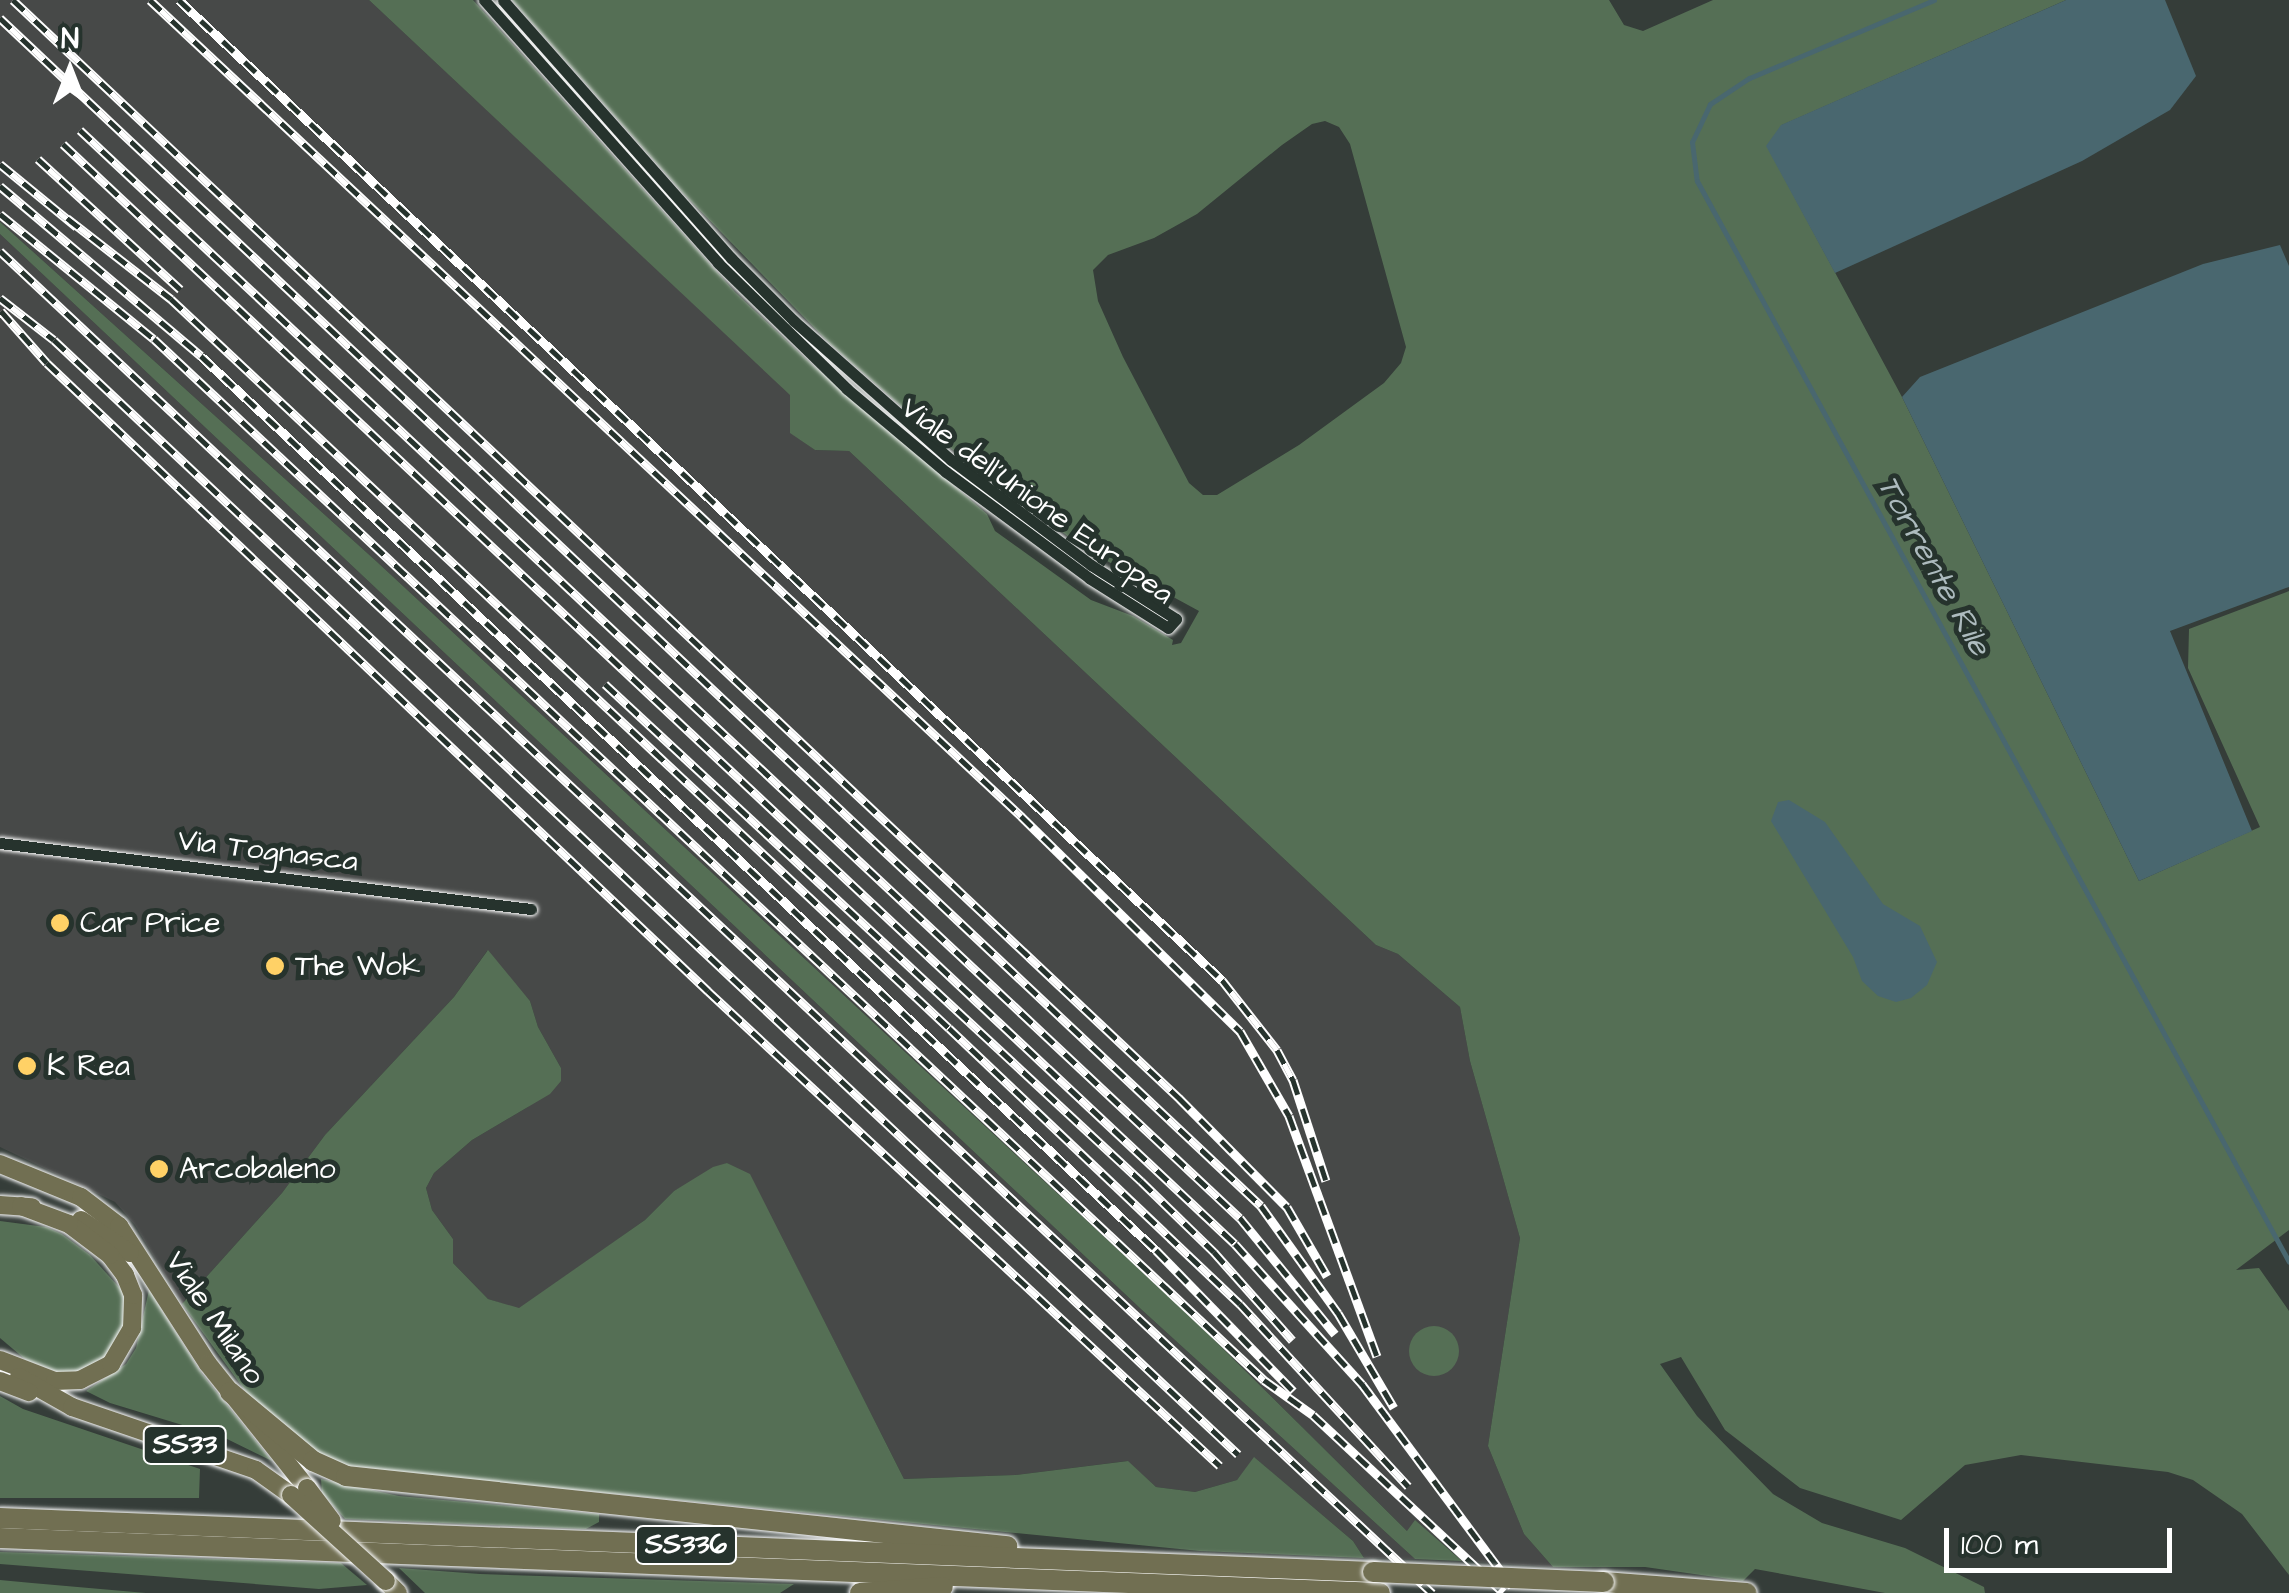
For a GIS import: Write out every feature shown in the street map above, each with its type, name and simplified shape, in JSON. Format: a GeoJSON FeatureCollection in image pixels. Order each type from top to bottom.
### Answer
{"type":"FeatureCollection","features":[{"type":"Feature","properties":{"kind":"highway"},"geometry":{"type":"LineString","coordinates":[[230,1392],[313,1461],[346,1476],[978,1542],[1107,1572]]}},
{"type":"Feature","properties":{"kind":"highway","name":"SS336"},"geometry":{"type":"LineString","coordinates":[[0,1518],[1107,1572],[1380,1593]]}},
{"type":"Feature","properties":{"kind":"highway","name":"SS336"},"geometry":{"type":"LineString","coordinates":[[0,1538],[1107,1572],[1373,1572],[1747,1593]]}},
{"type":"Feature","properties":{"kind":"highway"},"geometry":{"type":"LineString","coordinates":[[860,1593],[1107,1572]]}},
{"type":"Feature","properties":{"kind":"main road","name":"Viale Milano"},"geometry":{"type":"LineString","coordinates":[[0,1164],[96,1206],[128,1237],[299,1492],[392,1587]]}},
{"type":"Feature","properties":{"kind":"main road"},"geometry":{"type":"LineString","coordinates":[[0,1205],[64,1213],[104,1232],[156,1284]]}},
{"type":"Feature","properties":{"kind":"main road"},"geometry":{"type":"LineString","coordinates":[[0,1361],[55,1381],[91,1377],[124,1348],[134,1316],[125,1274],[102,1246],[59,1218],[20,1206]]}},
{"type":"Feature","properties":{"kind":"main road","name":"Viale Milano"},"geometry":{"type":"LineString","coordinates":[[0,1361],[72,1407],[245,1466],[299,1492]]}},
{"type":"Feature","properties":{"kind":"main road"},"geometry":{"type":"LineString","coordinates":[[0,1381],[72,1407]]}},
{"type":"Feature","properties":{"kind":"street","name":"Viale dell'Unione Europea"},"geometry":{"type":"LineString","coordinates":[[484,0],[718,263],[847,389],[946,472],[1089,578],[1168,628],[1176,618],[1091,565],[951,460],[794,322],[731,258],[503,0]]}},
{"type":"Feature","properties":{"kind":"street","name":"Via Tognasca"},"geometry":{"type":"LineString","coordinates":[[0,842],[531,909]]}},
{"type":"Feature","properties":{"kind":"shaded area"},"geometry":{"type":"Polygon","coordinates":[[[0,0],[369,0],[791,395],[791,433],[815,450],[849,451],[1376,945],[1398,954],[1460,1007],[1470,1061],[1520,1238],[1488,1446],[1524,1534],[1553,1567],[1462,1561],[1416,1521],[1408,1532],[1195,1321],[376,561],[0,222],[0,0]]]}},
{"type":"Feature","properties":{"kind":"shaded area"},"geometry":{"type":"Polygon","coordinates":[[[0,234],[1142,1310],[1415,1559],[1364,1558],[1353,1541],[1255,1458],[1237,1480],[1195,1492],[1156,1487],[1127,1461],[1015,1475],[904,1479],[750,1175],[727,1163],[674,1191],[645,1220],[519,1309],[488,1299],[453,1263],[453,1239],[432,1210],[426,1188],[434,1173],[472,1140],[528,1107],[561,1068],[538,1027],[530,1001],[487,951],[454,997],[325,1135],[282,1193],[182,1304],[135,1225],[115,1202],[0,1147],[0,234]]]}},
{"type":"Feature","properties":{"kind":"green space"},"geometry":{"type":"Polygon","coordinates":[[[369,0],[473,0],[735,292],[807,360],[987,514],[995,531],[1091,600],[1133,616],[1173,640],[1172,645],[1181,643],[1199,611],[1085,549],[937,438],[828,342],[682,192],[512,0],[1609,0],[1624,25],[1643,31],[1713,0],[2066,0],[1782,125],[1767,146],[1902,397],[2139,881],[2260,827],[2188,668],[2189,629],[2289,591],[2289,1230],[2236,1270],[2259,1268],[2289,1311],[2289,1575],[2242,1514],[2193,1480],[2168,1472],[2021,1455],[1965,1465],[1901,1520],[1800,1488],[1725,1430],[1681,1357],[1660,1364],[1697,1416],[1773,1494],[1822,1523],[1905,1548],[1984,1587],[1985,1593],[1885,1593],[1755,1569],[1743,1581],[1645,1567],[1553,1567],[1524,1534],[1488,1446],[1520,1238],[1470,1061],[1460,1007],[1398,954],[1376,945],[849,451],[815,450],[790,433],[790,395],[369,0]],[[1325,121],[1312,124],[1197,214],[1154,238],[1108,255],[1093,270],[1098,301],[1123,357],[1189,483],[1203,495],[1217,495],[1299,445],[1384,383],[1401,363],[1406,347],[1350,144],[1339,127],[1325,121]]]}},
{"type":"Feature","properties":{"kind":"green space"},"geometry":{"type":"Polygon","coordinates":[[[0,222],[376,561],[1195,1321],[1407,1531],[1415,1520],[1462,1561],[1415,1559],[1142,1310],[0,234],[0,222]]]}},
{"type":"Feature","properties":{"kind":"green space"},"geometry":{"type":"Polygon","coordinates":[[[488,950],[530,1001],[538,1027],[561,1068],[561,1081],[550,1094],[472,1140],[434,1173],[426,1188],[432,1210],[453,1239],[453,1263],[488,1299],[519,1308],[645,1220],[674,1191],[713,1167],[727,1163],[750,1174],[904,1479],[1015,1475],[1128,1461],[1156,1487],[1195,1492],[1237,1480],[1254,1457],[1353,1541],[1364,1558],[1200,1551],[349,1468],[316,1453],[257,1407],[182,1304],[282,1193],[325,1135],[454,997],[488,950]]]}},
{"type":"Feature","properties":{"kind":"green space"},"geometry":{"type":"Polygon","coordinates":[[[0,1221],[46,1227],[62,1234],[90,1255],[127,1296],[125,1326],[113,1351],[94,1368],[65,1375],[26,1360],[0,1338],[0,1221]]]}},
{"type":"Feature","properties":{"kind":"green space"},"geometry":{"type":"Polygon","coordinates":[[[149,1290],[202,1374],[272,1461],[225,1438],[110,1403],[86,1391],[126,1364],[136,1348],[149,1290]]]}},
{"type":"Feature","properties":{"kind":"green space"},"geometry":{"type":"Polygon","coordinates":[[[1424,1327],[1444,1327],[1458,1341],[1458,1361],[1444,1375],[1424,1375],[1410,1361],[1410,1341],[1424,1327]]]}},
{"type":"Feature","properties":{"kind":"green space"},"geometry":{"type":"Polygon","coordinates":[[[0,1396],[23,1409],[200,1469],[199,1498],[0,1498],[0,1396]]]}},
{"type":"Feature","properties":{"kind":"green space"},"geometry":{"type":"Polygon","coordinates":[[[321,1479],[399,1496],[599,1514],[599,1522],[586,1529],[345,1519],[322,1493],[321,1479]]]}},
{"type":"Feature","properties":{"kind":"green space"},"geometry":{"type":"Polygon","coordinates":[[[0,1552],[341,1563],[367,1585],[319,1589],[0,1564],[0,1552]]]}},
{"type":"Feature","properties":{"kind":"green space"},"geometry":{"type":"Polygon","coordinates":[[[399,1568],[794,1584],[780,1593],[425,1593],[399,1568]]]}},
{"type":"Feature","properties":{"kind":"green space"},"geometry":{"type":"Polygon","coordinates":[[[0,1580],[32,1583],[146,1593],[0,1593],[0,1580]]]}},
{"type":"Feature","properties":{"kind":"water"},"geometry":{"type":"Polygon","coordinates":[[[2066,0],[2165,0],[2196,76],[2170,110],[2082,161],[1835,273],[1766,146],[1781,125],[2066,0]]]}},
{"type":"Feature","properties":{"kind":"water"},"geometry":{"type":"Polygon","coordinates":[[[2280,245],[2289,266],[2289,587],[2170,631],[2252,831],[2139,881],[1902,397],[1920,377],[2203,264],[2280,245]]]}},
{"type":"Feature","properties":{"kind":"water"},"geometry":{"type":"Polygon","coordinates":[[[1789,800],[1825,822],[1883,904],[1920,926],[1937,962],[1927,985],[1911,998],[1896,1002],[1878,996],[1862,981],[1853,957],[1771,821],[1778,802],[1789,800]]]}},
{"type":"Feature","properties":{"kind":"waterway","name":"Torrente Rile"},"geometry":{"type":"LineString","coordinates":[[1934,0],[1749,78],[1710,104],[1692,142],[1697,181],[2289,1262]]}},
{"type":"Feature","properties":{"kind":"railway"},"geometry":{"type":"LineString","coordinates":[[13,0],[1179,1098],[1287,1207],[1327,1276]]}},
{"type":"Feature","properties":{"kind":"railway"},"geometry":{"type":"LineString","coordinates":[[150,0],[1021,816],[1240,1031],[1289,1116],[1377,1356]]}},
{"type":"Feature","properties":{"kind":"railway"},"geometry":{"type":"LineString","coordinates":[[179,0],[1222,980],[1277,1050],[1293,1080],[1326,1181]]}},
{"type":"Feature","properties":{"kind":"railway"},"geometry":{"type":"LineString","coordinates":[[0,18],[1261,1206],[1338,1313],[1394,1408]]}},
{"type":"Feature","properties":{"kind":"railway"},"geometry":{"type":"LineString","coordinates":[[80,130],[1240,1218],[1335,1334]]}},
{"type":"Feature","properties":{"kind":"railway"},"geometry":{"type":"LineString","coordinates":[[63,144],[1235,1244],[1362,1384],[1512,1586]]}},
{"type":"Feature","properties":{"kind":"railway"},"geometry":{"type":"LineString","coordinates":[[38,159],[180,289]]}},
{"type":"Feature","properties":{"kind":"railway"},"geometry":{"type":"LineString","coordinates":[[0,164],[77,227]]}},
{"type":"Feature","properties":{"kind":"railway"},"geometry":{"type":"LineString","coordinates":[[0,186],[201,356],[1156,1250],[1293,1391]]}},
{"type":"Feature","properties":{"kind":"railway"},"geometry":{"type":"LineString","coordinates":[[0,214],[154,339],[1264,1380],[1313,1415],[1503,1592]]}},
{"type":"Feature","properties":{"kind":"railway"},"geometry":{"type":"LineString","coordinates":[[67,218],[171,299],[949,1028],[1240,1304],[1408,1486]]}},
{"type":"Feature","properties":{"kind":"railway"},"geometry":{"type":"LineString","coordinates":[[0,251],[1432,1593]]}},
{"type":"Feature","properties":{"kind":"railway"},"geometry":{"type":"LineString","coordinates":[[0,298],[54,340],[1238,1454]]}},
{"type":"Feature","properties":{"kind":"railway"},"geometry":{"type":"LineString","coordinates":[[1,311],[47,363],[708,991],[1220,1466]]}},
{"type":"Feature","properties":{"kind":"railway"},"geometry":{"type":"LineString","coordinates":[[605,684],[1141,1181],[1214,1252],[1292,1340]]}},
{"type":"Feature","properties":{"kind":"place","name":"Car Price"},"geometry":{"type":"Point","coordinates":[60,923]}},
{"type":"Feature","properties":{"kind":"place","name":"The Wok"},"geometry":{"type":"Point","coordinates":[275,966]}},
{"type":"Feature","properties":{"kind":"place","name":"K Rea"},"geometry":{"type":"Point","coordinates":[27,1066]}},
{"type":"Feature","properties":{"kind":"place","name":"Arcobaleno"},"geometry":{"type":"Point","coordinates":[159,1169]}}]}
